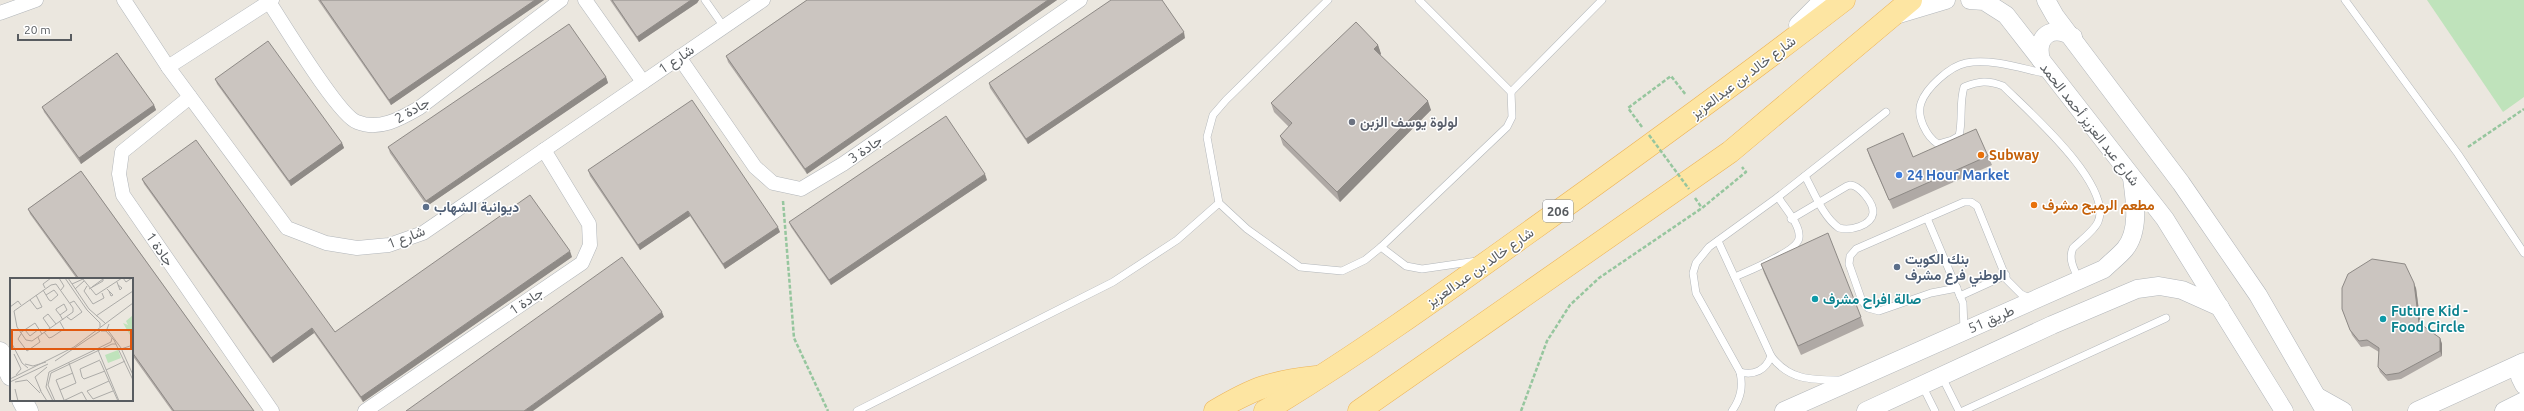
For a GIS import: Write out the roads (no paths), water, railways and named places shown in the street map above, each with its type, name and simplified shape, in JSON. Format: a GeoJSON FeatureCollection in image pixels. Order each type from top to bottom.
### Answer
{"type":"FeatureCollection","features":[{"type":"Feature","properties":{"kind":"main road","name":"شارع خالد بن عبدالعزيز"},"geometry":{"type":"LineString","coordinates":[[1265,411],[1323,376],[1491,260],[1753,70],[1844,0]]}},
{"type":"Feature","properties":{"kind":"main road"},"geometry":{"type":"LineString","coordinates":[[1359,411],[1730,152],[1911,0]]}},
{"type":"Feature","properties":{"kind":"main road"},"geometry":{"type":"LineString","coordinates":[[0,352],[10,374]]}},
{"type":"Feature","properties":{"kind":"main road"},"geometry":{"type":"LineString","coordinates":[[1215,411],[1249,391],[1279,381],[1323,376]]}},
{"type":"Feature","properties":{"kind":"main road"},"geometry":{"type":"LineString","coordinates":[[23,401],[28,411]]}},
{"type":"Feature","properties":{"kind":"street"},"geometry":{"type":"LineString","coordinates":[[0,13],[36,0]]}},
{"type":"Feature","properties":{"kind":"street","name":"شارع 1"},"geometry":{"type":"LineString","coordinates":[[124,0],[168,67],[288,228],[326,243],[357,248],[389,246],[423,233],[763,0]]}},
{"type":"Feature","properties":{"kind":"street","name":"جادة 2"},"geometry":{"type":"LineString","coordinates":[[168,67],[270,1],[338,105],[355,122],[374,126],[397,121],[420,108],[560,0]]}},
{"type":"Feature","properties":{"kind":"street"},"geometry":{"type":"LineString","coordinates":[[585,0],[643,82]]}},
{"type":"Feature","properties":{"kind":"street","name":"جادة 3"},"geometry":{"type":"LineString","coordinates":[[679,57],[755,167],[773,183],[802,189],[843,164],[1080,0]]}},
{"type":"Feature","properties":{"kind":"street"},"geometry":{"type":"LineString","coordinates":[[1753,70],[1823,0]]}},
{"type":"Feature","properties":{"kind":"street"},"geometry":{"type":"LineString","coordinates":[[1889,17],[1946,0]]}},
{"type":"Feature","properties":{"kind":"street","name":"شارع عبد العزيز أحمد الحمد"},"geometry":{"type":"LineString","coordinates":[[1970,0],[1984,1],[2006,15],[2165,219],[2284,411]]}},
{"type":"Feature","properties":{"kind":"street"},"geometry":{"type":"LineString","coordinates":[[2046,0],[2055,16],[2073,37],[2181,183],[2258,295],[2321,404],[2343,411]]}},
{"type":"Feature","properties":{"kind":"street"},"geometry":{"type":"LineString","coordinates":[[2041,60],[2038,51],[2040,42],[2046,35],[2060,32],[2073,37]]}},
{"type":"Feature","properties":{"kind":"street","name":"جادة 1"},"geometry":{"type":"LineString","coordinates":[[190,97],[122,152],[119,174],[123,195],[272,411]]}},
{"type":"Feature","properties":{"kind":"street","name":"جادة 1"},"geometry":{"type":"LineString","coordinates":[[365,411],[582,263],[590,245],[589,224],[544,150]]}},
{"type":"Feature","properties":{"kind":"street","name":"طريق 51"},"geometry":{"type":"LineString","coordinates":[[1784,411],[2104,269],[2126,248],[2133,230],[2136,204],[2132,178]]}},
{"type":"Feature","properties":{"kind":"street"},"geometry":{"type":"LineString","coordinates":[[1866,411],[2123,293],[2159,286],[2182,290],[2220,307]]}},
{"type":"Feature","properties":{"kind":"street"},"geometry":{"type":"LineString","coordinates":[[2033,300],[2045,311],[2052,325]]}},
{"type":"Feature","properties":{"kind":"street"},"geometry":{"type":"LineString","coordinates":[[2522,363],[2520,377],[2524,385]]}},
{"type":"Feature","properties":{"kind":"street"},"geometry":{"type":"LineString","coordinates":[[2417,411],[2522,363]]}},
{"type":"Feature","properties":{"kind":"street"},"geometry":{"type":"LineString","coordinates":[[2504,411],[2524,401]]}},
{"type":"Feature","properties":{"kind":"lane"},"geometry":{"type":"LineString","coordinates":[[706,0],[724,27]]}},
{"type":"Feature","properties":{"kind":"lane"},"geometry":{"type":"LineString","coordinates":[[1328,0],[1226,100],[1213,115],[1207,137],[1219,203],[1247,229],[1300,267],[1342,270],[1365,260],[1381,247],[1507,127],[1512,117],[1511,92],[1419,0]]}},
{"type":"Feature","properties":{"kind":"lane"},"geometry":{"type":"LineString","coordinates":[[1511,92],[1602,0]]}},
{"type":"Feature","properties":{"kind":"lane"},"geometry":{"type":"LineString","coordinates":[[2345,0],[2458,154],[2524,253]]}},
{"type":"Feature","properties":{"kind":"lane"},"geometry":{"type":"LineString","coordinates":[[2052,75],[2010,66],[1979,62],[1965,63],[1954,67],[1930,90],[1921,103],[1920,113],[1930,139],[1938,144],[1952,140],[1959,136],[1961,126],[1960,102],[1964,87],[1978,82],[1991,82],[2003,86],[2063,145],[2080,164],[2097,199],[2100,213],[2098,222],[2072,248],[2070,253],[2071,262],[2079,280]]}},
{"type":"Feature","properties":{"kind":"lane"},"geometry":{"type":"LineString","coordinates":[[1732,411],[1741,393],[1742,384],[1740,372],[1696,293],[1693,283],[1696,263],[1702,254],[1718,241],[1778,197],[1886,112]]}},
{"type":"Feature","properties":{"kind":"lane"},"geometry":{"type":"LineString","coordinates":[[1791,219],[1820,202],[1847,186],[1853,185],[1859,188],[1873,207],[1873,214],[1869,220],[1856,228],[1844,230],[1834,224],[1820,202],[1805,176]]}},
{"type":"Feature","properties":{"kind":"lane"},"geometry":{"type":"LineString","coordinates":[[1735,277],[1794,247],[1799,238],[1799,233],[1778,197]]}},
{"type":"Feature","properties":{"kind":"lane"},"geometry":{"type":"LineString","coordinates":[[1957,288],[1930,293],[1879,311],[1868,308],[1862,301],[1849,264],[1850,256],[1856,249],[1964,202],[1971,202],[1977,206],[2007,280],[2021,294],[2033,300]]}},
{"type":"Feature","properties":{"kind":"lane"},"geometry":{"type":"LineString","coordinates":[[857,411],[1113,282],[1177,240],[1219,203]]}},
{"type":"Feature","properties":{"kind":"lane"},"geometry":{"type":"LineString","coordinates":[[1927,218],[1960,296],[1965,317],[1964,331]]}},
{"type":"Feature","properties":{"kind":"lane"},"geometry":{"type":"LineString","coordinates":[[1718,241],[1772,356],[1779,366],[1799,377],[1810,380],[1853,380]]}},
{"type":"Feature","properties":{"kind":"lane"},"geometry":{"type":"LineString","coordinates":[[1381,247],[1406,266],[1422,269],[1491,260]]}},
{"type":"Feature","properties":{"kind":"lane"},"geometry":{"type":"LineString","coordinates":[[1960,296],[2006,275]]}},
{"type":"Feature","properties":{"kind":"lane"},"geometry":{"type":"LineString","coordinates":[[1963,411],[2166,318]]}},
{"type":"Feature","properties":{"kind":"lane"},"geometry":{"type":"LineString","coordinates":[[1740,372],[1753,373],[1759,371],[1769,362],[1772,356]]}},
{"type":"Feature","properties":{"kind":"lane"},"geometry":{"type":"LineString","coordinates":[[1942,376],[1959,411]]}},
{"type":"Feature","properties":{"kind":"lane"},"geometry":{"type":"LineString","coordinates":[[1922,385],[1934,411]]}},
{"type":"Feature","properties":{"kind":"place","name":"لولوة يوسف الزبن"},"geometry":{"type":"Point","coordinates":[1352,122]}},
{"type":"Feature","properties":{"kind":"place","name":"Subway"},"geometry":{"type":"Point","coordinates":[1981,155]}},
{"type":"Feature","properties":{"kind":"place","name":"24 Hour Market"},"geometry":{"type":"Point","coordinates":[1899,175]}},
{"type":"Feature","properties":{"kind":"place","name":"مطعم الرميح مشرف"},"geometry":{"type":"Point","coordinates":[2034,205]}},
{"type":"Feature","properties":{"kind":"place","name":"ديوانية الشهاب"},"geometry":{"type":"Point","coordinates":[426,207]}},
{"type":"Feature","properties":{"kind":"place","name":"بنك الكويت الوطني فرع مشرف"},"geometry":{"type":"Point","coordinates":[1897,267]}},
{"type":"Feature","properties":{"kind":"place","name":"صالة افراح مشرف"},"geometry":{"type":"Point","coordinates":[1815,299]}},
{"type":"Feature","properties":{"kind":"place","name":"Future Kid - Food Circle"},"geometry":{"type":"Point","coordinates":[2383,319]}}]}
